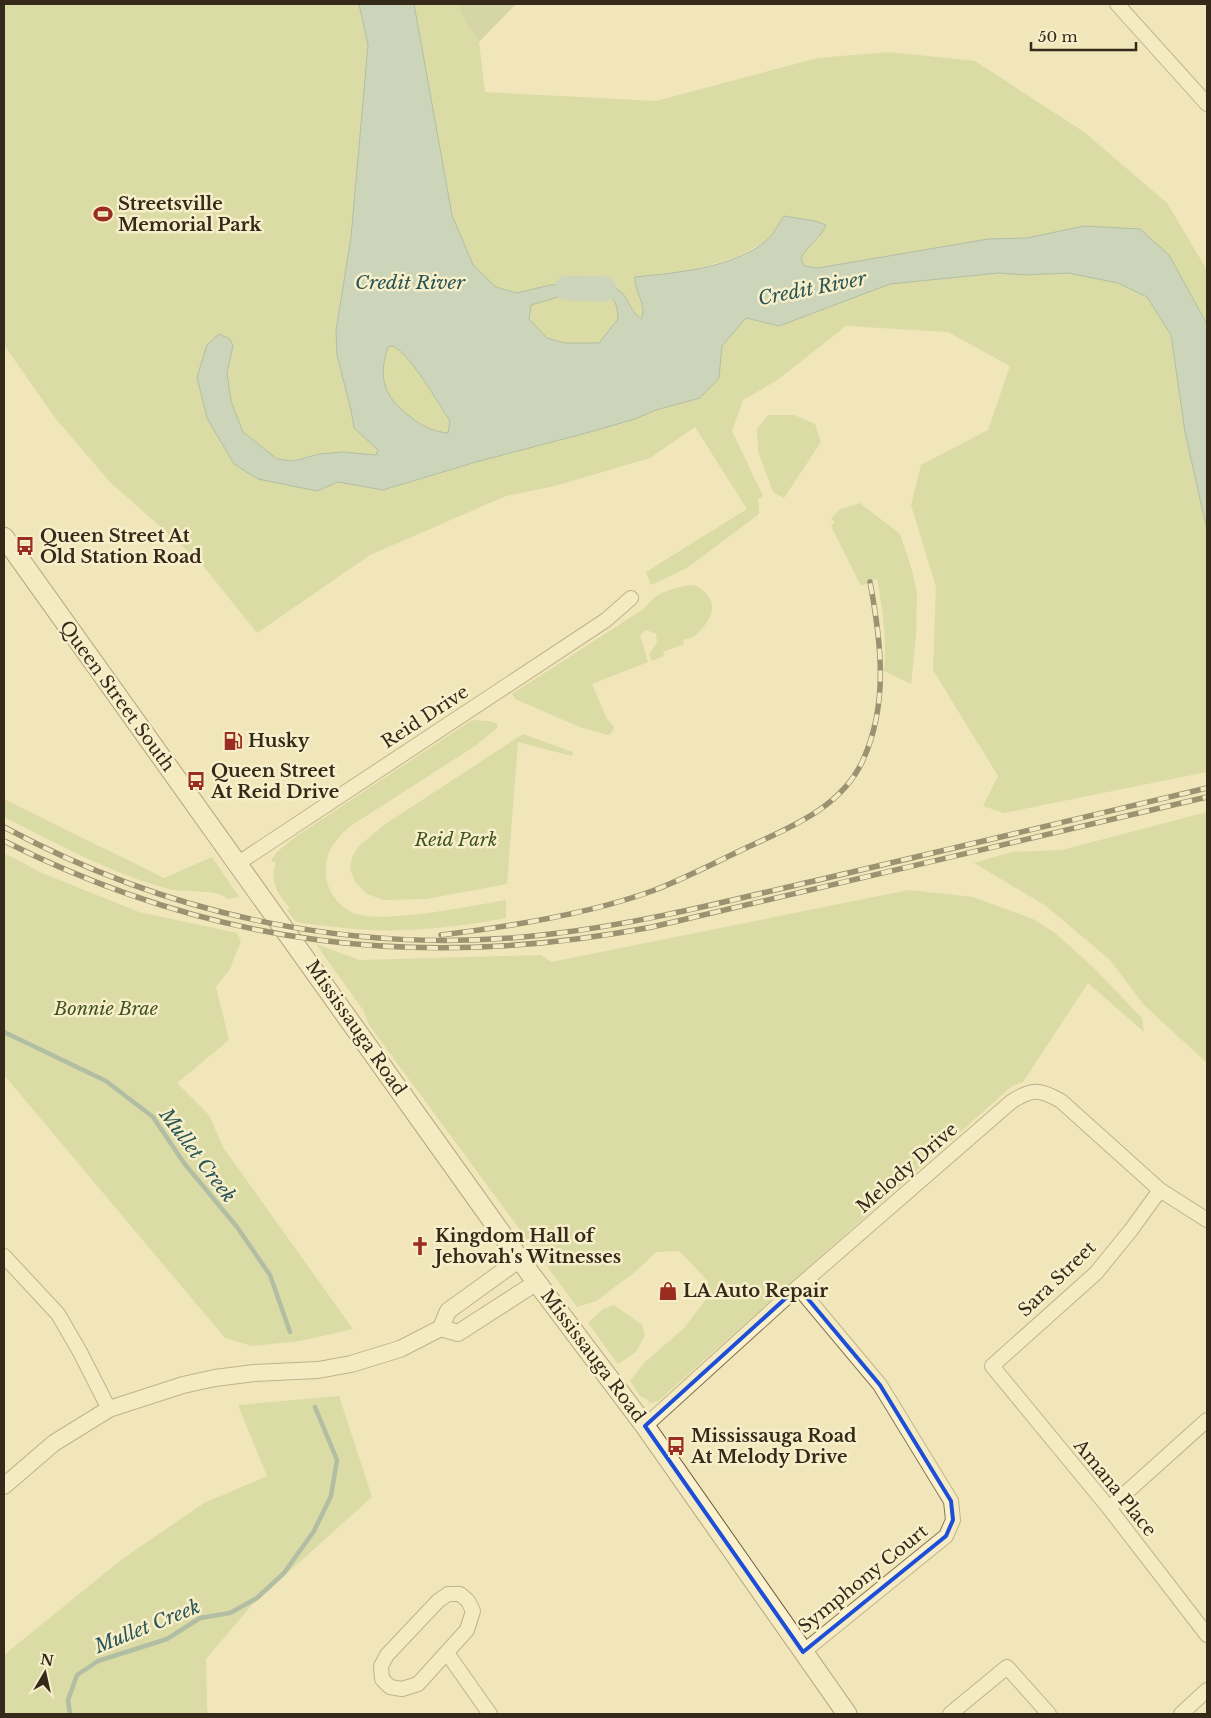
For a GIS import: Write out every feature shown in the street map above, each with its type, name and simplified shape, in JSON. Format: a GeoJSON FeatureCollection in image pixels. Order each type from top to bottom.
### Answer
{"type":"FeatureCollection","features":[{"type":"Feature","properties":{"kind":"main road","name":"Queen Street South"},"geometry":{"type":"LineString","coordinates":[[4,537],[237,864],[284,926]]}},
{"type":"Feature","properties":{"kind":"main road","name":"Mississauga Road"},"geometry":{"type":"LineString","coordinates":[[284,926],[520,1259],[645,1426],[848,1714]]}},
{"type":"Feature","properties":{"kind":"street"},"geometry":{"type":"LineString","coordinates":[[1117,4],[1207,104]]}},
{"type":"Feature","properties":{"kind":"street","name":"Reid Drive"},"geometry":{"type":"LineString","coordinates":[[237,864],[611,616],[631,598]]}},
{"type":"Feature","properties":{"kind":"street","name":"Melody Drive"},"geometry":{"type":"LineString","coordinates":[[645,1426],[798,1287],[1011,1102],[1027,1091],[1046,1092],[1061,1101],[1160,1190],[1207,1220]]}},
{"type":"Feature","properties":{"kind":"street","name":"Sara Street"},"geometry":{"type":"LineString","coordinates":[[992,1366],[1096,1273],[1132,1230],[1160,1190]]}},
{"type":"Feature","properties":{"kind":"street"},"geometry":{"type":"LineString","coordinates":[[4,1256],[58,1314],[109,1409]]}},
{"type":"Feature","properties":{"kind":"street"},"geometry":{"type":"LineString","coordinates":[[4,1486],[54,1443],[109,1409],[183,1385],[214,1378],[351,1364],[400,1349],[440,1328],[448,1311],[520,1259]]}},
{"type":"Feature","properties":{"kind":"street"},"geometry":{"type":"LineString","coordinates":[[440,1328],[458,1333],[537,1282]]}},
{"type":"Feature","properties":{"kind":"street","name":"Symphony Court"},"geometry":{"type":"LineString","coordinates":[[798,1287],[880,1385],[951,1501],[953,1520],[946,1536],[803,1652]]}},
{"type":"Feature","properties":{"kind":"street","name":"Amana Place"},"geometry":{"type":"LineString","coordinates":[[992,1366],[1109,1508],[1207,1635]]}},
{"type":"Feature","properties":{"kind":"street"},"geometry":{"type":"LineString","coordinates":[[1109,1508],[1207,1420]]}},
{"type":"Feature","properties":{"kind":"street"},"geometry":{"type":"LineString","coordinates":[[448,1594],[460,1594],[468,1601],[473,1611],[467,1630],[447,1653],[418,1684],[402,1689],[390,1687],[382,1678],[381,1666],[387,1655],[438,1601],[448,1594]]}},
{"type":"Feature","properties":{"kind":"street"},"geometry":{"type":"LineString","coordinates":[[447,1653],[490,1714]]}},
{"type":"Feature","properties":{"kind":"street"},"geometry":{"type":"LineString","coordinates":[[950,1714],[1007,1667],[1048,1714]]}},
{"type":"Feature","properties":{"kind":"street"},"geometry":{"type":"LineString","coordinates":[[1181,1714],[1207,1690]]}},
{"type":"Feature","properties":{"kind":"highlighted area"},"geometry":{"type":"Polygon","coordinates":[[[798,1287],[880,1385],[951,1501],[953,1520],[946,1536],[803,1652],[645,1426],[798,1287]]]}},
{"type":"Feature","properties":{"kind":"green space"},"geometry":{"type":"Polygon","coordinates":[[[4,4],[359,4],[368,45],[351,237],[336,331],[354,428],[378,450],[376,455],[343,452],[319,454],[294,461],[277,459],[243,432],[231,401],[227,373],[233,345],[219,334],[234,464],[258,479],[317,491],[338,482],[383,490],[476,462],[635,419],[656,410],[700,398],[719,378],[722,346],[746,318],[779,326],[890,284],[999,273],[1025,275],[1068,273],[1118,283],[1147,297],[1171,335],[1185,432],[1207,530],[1207,772],[1004,813],[983,806],[998,776],[933,670],[936,587],[911,505],[921,465],[988,430],[1010,366],[948,332],[846,326],[776,381],[743,400],[732,431],[763,496],[758,499],[759,514],[687,568],[651,585],[646,572],[747,509],[695,427],[650,458],[555,486],[506,496],[370,555],[257,633],[200,562],[110,482],[56,419],[4,345],[4,4]]]}},
{"type":"Feature","properties":{"kind":"green space"},"geometry":{"type":"Polygon","coordinates":[[[414,4],[457,4],[466,24],[479,42],[485,92],[656,101],[818,58],[889,52],[975,61],[1084,132],[1167,203],[1207,270],[1207,324],[1169,255],[1084,226],[1027,238],[988,239],[818,268],[804,266],[801,258],[806,249],[820,237],[766,241],[737,257],[686,272],[635,278],[636,288],[643,309],[641,319],[635,314],[623,293],[602,291],[615,302],[618,319],[599,343],[565,343],[547,338],[529,319],[531,305],[558,297],[550,285],[517,293],[496,287],[473,265],[452,215],[414,4]]]}},
{"type":"Feature","properties":{"kind":"green space"},"geometry":{"type":"Polygon","coordinates":[[[457,4],[516,4],[479,42],[466,24],[457,4]]]}},
{"type":"Feature","properties":{"kind":"green space"},"geometry":{"type":"Polygon","coordinates":[[[393,346],[416,369],[450,421],[448,433],[420,424],[395,403],[386,387],[383,369],[388,347],[393,346]]]}},
{"type":"Feature","properties":{"kind":"green space"},"geometry":{"type":"Polygon","coordinates":[[[768,415],[794,415],[815,424],[821,442],[784,498],[773,492],[758,451],[757,429],[768,415]]]}},
{"type":"Feature","properties":{"kind":"green space"},"geometry":{"type":"Polygon","coordinates":[[[860,503],[900,534],[911,567],[917,592],[916,637],[911,684],[884,671],[884,625],[877,579],[861,586],[831,526],[835,522],[831,519],[839,510],[860,503]]]}},
{"type":"Feature","properties":{"kind":"green space"},"geometry":{"type":"Polygon","coordinates":[[[691,585],[704,591],[712,604],[710,616],[696,635],[683,640],[684,644],[663,652],[664,656],[652,661],[649,655],[657,642],[656,634],[646,630],[640,635],[648,662],[592,684],[607,719],[614,727],[613,731],[608,735],[580,727],[515,699],[512,694],[645,608],[659,594],[691,585]]]}},
{"type":"Feature","properties":{"kind":"green space"},"geometry":{"type":"Polygon","coordinates":[[[472,720],[498,724],[497,728],[475,746],[352,825],[335,842],[329,854],[326,868],[327,883],[333,895],[342,906],[360,915],[375,917],[412,915],[506,900],[506,918],[443,927],[392,930],[340,928],[295,921],[287,910],[290,908],[278,893],[274,882],[276,863],[271,861],[276,853],[295,837],[472,720]]]}},
{"type":"Feature","properties":{"kind":"green space","name":"Reid Park"},"geometry":{"type":"Polygon","coordinates":[[[523,734],[573,752],[572,756],[518,742],[507,884],[426,899],[384,900],[367,894],[355,882],[350,869],[352,857],[359,846],[384,825],[523,734]]]}},
{"type":"Feature","properties":{"kind":"green space"},"geometry":{"type":"Polygon","coordinates":[[[4,799],[164,878],[212,857],[239,897],[227,899],[216,893],[168,889],[126,875],[4,817],[4,799]]]}},
{"type":"Feature","properties":{"kind":"green space"},"geometry":{"type":"Polygon","coordinates":[[[1207,812],[1207,1063],[1144,1005],[1110,960],[1046,906],[974,863],[1012,852],[1062,850],[1207,812]]]}},
{"type":"Feature","properties":{"kind":"green space","name":"Bonnie Brae"},"geometry":{"type":"Polygon","coordinates":[[[4,853],[42,873],[139,912],[237,933],[241,941],[230,969],[216,987],[229,1040],[177,1083],[209,1115],[223,1147],[353,1329],[300,1341],[252,1346],[225,1338],[4,1075],[4,853]]]}},
{"type":"Feature","properties":{"kind":"green space"},"geometry":{"type":"Polygon","coordinates":[[[909,890],[973,897],[1033,919],[1055,933],[1092,966],[1142,1018],[1144,1032],[1088,983],[1023,1082],[1012,1086],[658,1401],[649,1403],[648,1400],[640,1396],[630,1381],[644,1363],[684,1328],[707,1298],[708,1281],[679,1251],[656,1252],[635,1272],[596,1301],[577,1307],[369,1025],[363,1010],[316,944],[360,960],[541,955],[551,962],[909,890]]]}},
{"type":"Feature","properties":{"kind":"green space"},"geometry":{"type":"Polygon","coordinates":[[[614,1305],[642,1325],[645,1335],[636,1352],[618,1364],[588,1323],[603,1309],[614,1305]]]}},
{"type":"Feature","properties":{"kind":"green space"},"geometry":{"type":"Polygon","coordinates":[[[339,1396],[372,1497],[252,1605],[206,1659],[207,1710],[210,1714],[4,1714],[4,1655],[121,1560],[204,1503],[267,1476],[238,1405],[339,1396]]]}},
{"type":"Feature","properties":{"kind":"water","name":"Credit River"},"geometry":{"type":"Polygon","coordinates":[[[359,4],[414,4],[452,215],[473,265],[496,287],[517,293],[550,285],[567,284],[566,293],[531,305],[529,319],[547,338],[565,343],[599,343],[618,319],[615,302],[602,291],[605,286],[619,290],[641,319],[643,309],[636,288],[635,277],[704,268],[737,257],[753,250],[766,241],[784,216],[815,221],[826,225],[801,258],[804,266],[818,268],[988,239],[1027,238],[1084,226],[1140,229],[1169,255],[1207,324],[1207,530],[1185,432],[1171,335],[1147,297],[1118,283],[1068,273],[1025,275],[999,273],[890,284],[779,326],[746,318],[722,346],[719,378],[700,398],[656,410],[635,419],[476,462],[383,490],[338,482],[317,491],[258,479],[234,464],[207,418],[197,377],[207,345],[219,334],[230,339],[233,346],[227,373],[231,401],[243,432],[277,459],[294,461],[319,454],[343,452],[376,455],[378,450],[354,428],[337,355],[336,331],[351,237],[368,45],[359,4]],[[393,346],[388,347],[385,359],[384,379],[390,395],[403,411],[420,424],[433,430],[448,433],[450,421],[416,369],[393,346]]]}},
{"type":"Feature","properties":{"kind":"waterway","name":"Credit River"},"geometry":{"type":"LineString","coordinates":[[567,288],[604,289]]}},
{"type":"Feature","properties":{"kind":"waterway","name":"Mullet Creek"},"geometry":{"type":"LineString","coordinates":[[4,1032],[106,1081],[153,1117],[184,1163],[237,1227],[270,1275],[290,1332]]}},
{"type":"Feature","properties":{"kind":"waterway","name":"Mullet Creek"},"geometry":{"type":"LineString","coordinates":[[70,1714],[68,1700],[77,1675],[98,1661],[167,1639],[200,1618],[230,1613],[257,1598],[284,1573],[314,1531],[331,1496],[337,1460],[315,1407]]}},
{"type":"Feature","properties":{"kind":"railway"},"geometry":{"type":"LineString","coordinates":[[441,935],[548,919],[652,891],[781,832],[814,814],[829,803],[854,776],[863,760],[877,716],[880,694],[879,649],[870,582]]}},
{"type":"Feature","properties":{"kind":"railway"},"geometry":{"type":"LineString","coordinates":[[4,827],[68,858],[133,885],[200,906],[269,923],[338,934],[409,940],[480,940],[551,934],[657,917],[1207,788]]}},
{"type":"Feature","properties":{"kind":"railway"},"geometry":{"type":"LineString","coordinates":[[4,841],[83,877],[162,905],[241,926],[321,940],[401,947],[483,947],[566,940],[652,927],[1207,797]]}},
{"type":"Feature","properties":{"kind":"place","name":"Streetsville Memorial Park"},"geometry":{"type":"Point","coordinates":[103,214]}},
{"type":"Feature","properties":{"kind":"place","name":"Queen Street At Old Station Road"},"geometry":{"type":"Point","coordinates":[25,546]}},
{"type":"Feature","properties":{"kind":"place","name":"Husky"},"geometry":{"type":"Point","coordinates":[233,741]}},
{"type":"Feature","properties":{"kind":"place","name":"Queen Street At Reid Drive"},"geometry":{"type":"Point","coordinates":[196,781]}},
{"type":"Feature","properties":{"kind":"place","name":"Kingdom Hall of Jehovah's Witnesses"},"geometry":{"type":"Point","coordinates":[420,1246]}},
{"type":"Feature","properties":{"kind":"place","name":"LA Auto Repair"},"geometry":{"type":"Point","coordinates":[668,1291]}},
{"type":"Feature","properties":{"kind":"place","name":"Mississauga Road At Melody Drive"},"geometry":{"type":"Point","coordinates":[676,1446]}}]}
